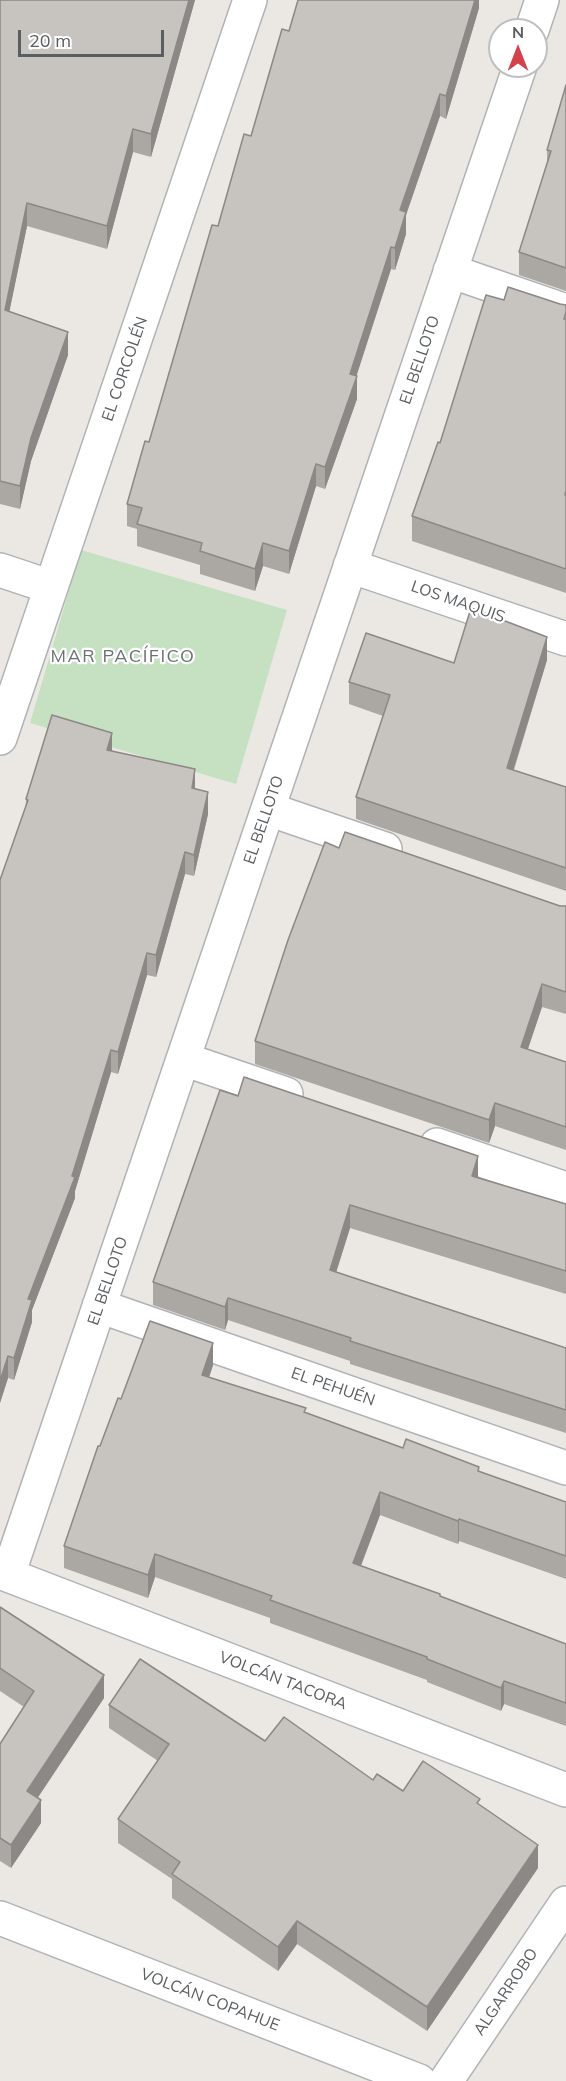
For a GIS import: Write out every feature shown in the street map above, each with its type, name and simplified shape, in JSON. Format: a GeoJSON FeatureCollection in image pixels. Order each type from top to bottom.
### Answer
{"type":"FeatureCollection","features":[{"type":"Feature","properties":{"kind":"street","name":"EL CORCOLÉN"},"geometry":{"type":"LineString","coordinates":[[0,738],[250,0]]}},
{"type":"Feature","properties":{"kind":"street"},"geometry":{"type":"LineString","coordinates":[[536,18],[542,0]]}},
{"type":"Feature","properties":{"kind":"street","name":"EL BELLOTO"},"geometry":{"type":"LineString","coordinates":[[4,1573],[99,1306],[516,78]]}},
{"type":"Feature","properties":{"kind":"street"},"geometry":{"type":"LineString","coordinates":[[450,271],[566,311]]}},
{"type":"Feature","properties":{"kind":"street","name":"LOS MAQUIS"},"geometry":{"type":"LineString","coordinates":[[350,566],[566,639]]}},
{"type":"Feature","properties":{"kind":"street"},"geometry":{"type":"LineString","coordinates":[[0,570],[51,587]]}},
{"type":"Feature","properties":{"kind":"street"},"geometry":{"type":"LineString","coordinates":[[268,809],[411,858]]}},
{"type":"Feature","properties":{"kind":"street"},"geometry":{"type":"LineString","coordinates":[[183,1059],[318,1105]]}},
{"type":"Feature","properties":{"kind":"street"},"geometry":{"type":"LineString","coordinates":[[408,1136],[566,1189]]}},
{"type":"Feature","properties":{"kind":"street","name":"EL PEHUÉN"},"geometry":{"type":"LineString","coordinates":[[99,1306],[566,1468]]}},
{"type":"Feature","properties":{"kind":"street","name":"VOLCÁN TACORA"},"geometry":{"type":"LineString","coordinates":[[4,1573],[566,1790]]}},
{"type":"Feature","properties":{"kind":"street","name":"ALGARROBO"},"geometry":{"type":"LineString","coordinates":[[446,2081],[566,1903]]}},
{"type":"Feature","properties":{"kind":"street","name":"VOLCÁN COPAHUE"},"geometry":{"type":"LineString","coordinates":[[0,1918],[419,2081]]}},
{"type":"Feature","properties":{"kind":"green space"},"geometry":{"type":"Polygon","coordinates":[[[81,550],[287,610],[236,784],[30,723],[81,550]]]}},
{"type":"Feature","properties":{"kind":"building"},"geometry":{"type":"Polygon","coordinates":[[[0,0],[189,0],[151,134],[133,129],[107,226],[27,203],[5,310],[68,332],[31,438],[20,486],[0,481],[0,0]]]}},
{"type":"Feature","properties":{"kind":"building"},"geometry":{"type":"Polygon","coordinates":[[[298,0],[475,0],[446,96],[440,94],[400,210],[406,212],[395,248],[391,247],[350,374],[357,376],[325,467],[316,464],[289,551],[263,543],[255,569],[200,551],[202,543],[137,524],[142,508],[127,504],[145,441],[149,442],[212,225],[218,226],[244,134],[251,136],[282,29],[289,31],[298,0]]]}},
{"type":"Feature","properties":{"kind":"building"},"geometry":{"type":"Polygon","coordinates":[[[566,85],[566,268],[519,252],[551,151],[547,150],[566,85]]]}},
{"type":"Feature","properties":{"kind":"building"},"geometry":{"type":"Polygon","coordinates":[[[508,287],[566,305],[564,319],[566,319],[566,569],[412,516],[438,442],[440,443],[486,295],[504,300],[508,287]]]}},
{"type":"Feature","properties":{"kind":"building"},"geometry":{"type":"Polygon","coordinates":[[[471,608],[547,637],[507,768],[566,787],[566,868],[356,797],[390,695],[349,682],[366,633],[454,663],[471,608]]]}},
{"type":"Feature","properties":{"kind":"building"},"geometry":{"type":"Polygon","coordinates":[[[52,715],[112,733],[107,750],[195,769],[192,788],[208,792],[194,855],[185,852],[156,955],[147,953],[118,1052],[111,1050],[72,1176],[75,1177],[28,1299],[32,1300],[14,1358],[8,1356],[0,1381],[0,880],[28,800],[26,799],[52,715]]]}},
{"type":"Feature","properties":{"kind":"building"},"geometry":{"type":"Polygon","coordinates":[[[345,832],[560,906],[566,906],[566,992],[542,984],[521,1047],[566,1062],[566,1127],[495,1103],[489,1120],[255,1041],[288,940],[325,842],[339,848],[345,832]]]}},
{"type":"Feature","properties":{"kind":"building"},"geometry":{"type":"Polygon","coordinates":[[[244,1077],[478,1156],[472,1176],[566,1204],[566,1271],[350,1205],[330,1270],[566,1348],[566,1410],[350,1341],[351,1338],[228,1298],[225,1307],[153,1282],[220,1090],[238,1096],[244,1077]]]}},
{"type":"Feature","properties":{"kind":"building"},"geometry":{"type":"Polygon","coordinates":[[[150,1321],[213,1343],[202,1375],[306,1408],[304,1412],[403,1448],[406,1439],[479,1467],[478,1471],[566,1502],[566,1556],[459,1519],[458,1521],[380,1492],[353,1563],[440,1594],[440,1596],[566,1644],[566,1703],[504,1681],[501,1688],[427,1659],[427,1657],[270,1600],[272,1596],[155,1554],[148,1575],[64,1546],[98,1446],[100,1446],[118,1398],[121,1399],[150,1321]]]}},
{"type":"Feature","properties":{"kind":"building"},"geometry":{"type":"Polygon","coordinates":[[[0,1607],[104,1675],[27,1791],[41,1800],[11,1845],[0,1838],[0,1744],[34,1691],[0,1668],[0,1607]]]}},
{"type":"Feature","properties":{"kind":"building"},"geometry":{"type":"Polygon","coordinates":[[[140,1659],[265,1741],[284,1717],[373,1780],[377,1774],[403,1791],[423,1761],[480,1799],[477,1803],[538,1845],[427,2007],[297,1921],[278,1947],[172,1874],[180,1862],[118,1819],[169,1744],[109,1705],[140,1659]]]}},
{"type":"Feature","properties":{"kind":"district","name":"MAR PACÍFICO"},"geometry":{"type":"Point","coordinates":[123,657]}}]}
